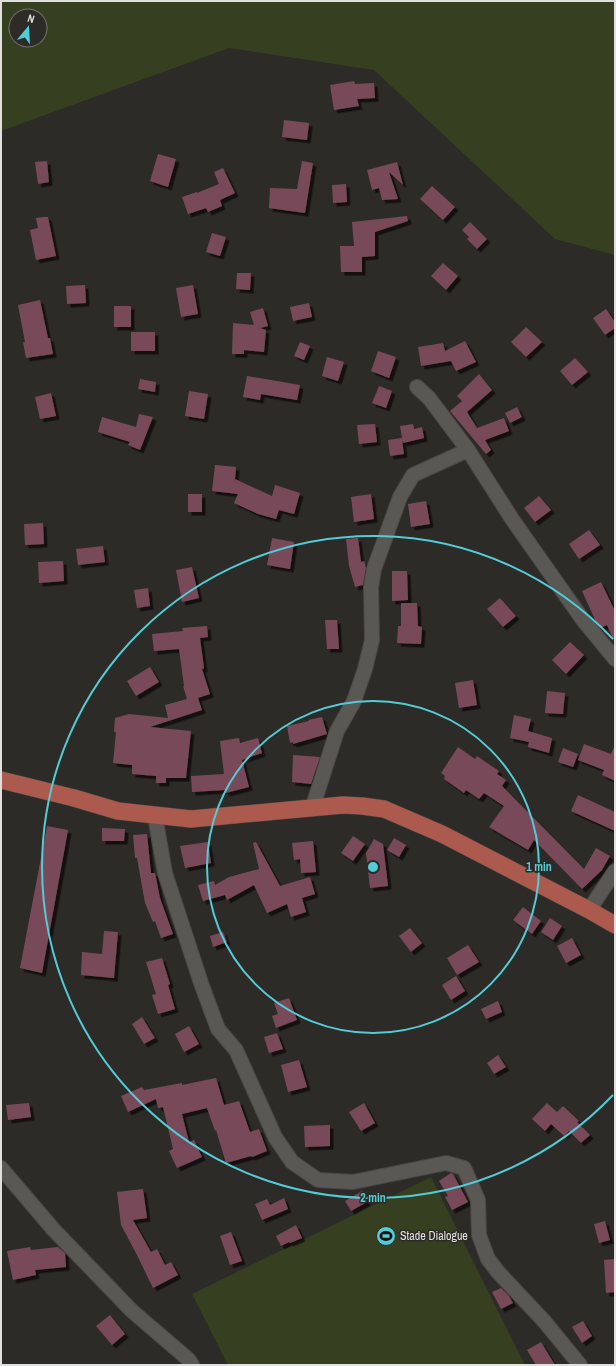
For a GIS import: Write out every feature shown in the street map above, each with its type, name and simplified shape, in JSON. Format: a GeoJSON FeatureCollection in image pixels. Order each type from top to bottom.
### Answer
{"type":"FeatureCollection","features":[{"type":"Feature","properties":{"kind":"main road"},"geometry":{"type":"LineString","coordinates":[[1,780],[74,798],[118,811],[191,820],[343,805],[384,809],[442,834],[615,925]]}},
{"type":"Feature","properties":{"kind":"street"},"geometry":{"type":"LineString","coordinates":[[417,387],[429,398],[468,450],[512,519],[583,620],[615,659]]}},
{"type":"Feature","properties":{"kind":"street"},"geometry":{"type":"LineString","coordinates":[[312,809],[337,731],[354,701],[366,669],[372,640],[372,587],[374,569],[400,497],[413,475],[468,450]]}},
{"type":"Feature","properties":{"kind":"street"},"geometry":{"type":"LineString","coordinates":[[155,816],[165,873],[201,983],[218,1029],[236,1050],[275,1137],[292,1162],[318,1180],[353,1182],[446,1163],[464,1168],[478,1200],[479,1235],[488,1259],[498,1272],[544,1321],[580,1365]]}},
{"type":"Feature","properties":{"kind":"street"},"geometry":{"type":"LineString","coordinates":[[589,910],[615,871]]}},
{"type":"Feature","properties":{"kind":"street"},"geometry":{"type":"LineString","coordinates":[[1,1168],[53,1229],[132,1311],[188,1359],[192,1365]]}},
{"type":"Feature","properties":{"kind":"green space"},"geometry":{"type":"Polygon","coordinates":[[[1,1],[615,1],[615,255],[555,239],[374,70],[229,48],[1,131],[1,1]]]}},
{"type":"Feature","properties":{"kind":"green space","name":"Stade Dialogue"},"geometry":{"type":"Polygon","coordinates":[[[431,1177],[525,1365],[228,1365],[192,1294],[431,1177]]]}},
{"type":"Feature","properties":{"kind":"building"},"geometry":{"type":"Polygon","coordinates":[[[354,81],[355,84],[374,83],[375,98],[357,99],[359,106],[334,110],[330,85],[354,81]]]}},
{"type":"Feature","properties":{"kind":"building"},"geometry":{"type":"Polygon","coordinates":[[[284,120],[309,123],[307,140],[282,137],[284,120]]]}},
{"type":"Feature","properties":{"kind":"building"},"geometry":{"type":"Polygon","coordinates":[[[158,154],[176,159],[168,187],[150,181],[158,154]]]}},
{"type":"Feature","properties":{"kind":"building"},"geometry":{"type":"Polygon","coordinates":[[[47,161],[49,182],[38,184],[35,162],[47,161]]]}},
{"type":"Feature","properties":{"kind":"building"},"geometry":{"type":"Polygon","coordinates":[[[302,161],[313,163],[305,213],[269,208],[270,188],[297,189],[302,161]]]}},
{"type":"Feature","properties":{"kind":"building"},"geometry":{"type":"Polygon","coordinates":[[[397,162],[403,185],[389,172],[398,199],[382,200],[379,188],[372,190],[367,170],[397,162]]]}},
{"type":"Feature","properties":{"kind":"building"},"geometry":{"type":"Polygon","coordinates":[[[223,168],[235,193],[220,200],[222,206],[208,212],[206,208],[188,214],[182,197],[219,184],[214,172],[223,168]]]}},
{"type":"Feature","properties":{"kind":"building"},"geometry":{"type":"Polygon","coordinates":[[[346,184],[347,202],[333,203],[332,185],[346,184]]]}},
{"type":"Feature","properties":{"kind":"building"},"geometry":{"type":"Polygon","coordinates":[[[432,186],[455,207],[443,220],[420,199],[432,186]]]}},
{"type":"Feature","properties":{"kind":"building"},"geometry":{"type":"Polygon","coordinates":[[[407,216],[408,221],[375,232],[375,256],[362,257],[362,272],[341,272],[340,246],[354,246],[352,222],[407,216]]]}},
{"type":"Feature","properties":{"kind":"building"},"geometry":{"type":"Polygon","coordinates":[[[48,217],[56,256],[36,260],[30,230],[38,228],[36,218],[48,217]]]}},
{"type":"Feature","properties":{"kind":"building"},"geometry":{"type":"Polygon","coordinates":[[[470,222],[487,239],[477,249],[467,239],[469,237],[462,230],[470,222]]]}},
{"type":"Feature","properties":{"kind":"building"},"geometry":{"type":"Polygon","coordinates":[[[212,233],[226,237],[220,256],[206,252],[212,233]]]}},
{"type":"Feature","properties":{"kind":"building"},"geometry":{"type":"Polygon","coordinates":[[[443,263],[458,276],[446,290],[431,276],[443,263]]]}},
{"type":"Feature","properties":{"kind":"building"},"geometry":{"type":"Polygon","coordinates":[[[237,273],[251,273],[250,290],[236,289],[237,273]]]}},
{"type":"Feature","properties":{"kind":"building"},"geometry":{"type":"Polygon","coordinates":[[[85,285],[86,303],[67,304],[66,286],[85,285]]]}},
{"type":"Feature","properties":{"kind":"building"},"geometry":{"type":"Polygon","coordinates":[[[193,285],[198,314],[181,317],[176,288],[193,285]]]}},
{"type":"Feature","properties":{"kind":"building"},"geometry":{"type":"Polygon","coordinates":[[[40,300],[53,354],[26,358],[23,342],[25,342],[18,305],[40,300]]]}},
{"type":"Feature","properties":{"kind":"building"},"geometry":{"type":"Polygon","coordinates":[[[309,303],[312,317],[293,321],[290,307],[309,303]]]}},
{"type":"Feature","properties":{"kind":"building"},"geometry":{"type":"Polygon","coordinates":[[[114,306],[131,306],[131,327],[114,327],[114,306]]]}},
{"type":"Feature","properties":{"kind":"building"},"geometry":{"type":"Polygon","coordinates":[[[263,308],[268,326],[260,328],[266,330],[264,352],[244,350],[244,354],[232,354],[233,323],[254,325],[250,312],[263,308]]]}},
{"type":"Feature","properties":{"kind":"building"},"geometry":{"type":"Polygon","coordinates":[[[606,309],[615,322],[615,328],[605,335],[593,318],[606,309]]]}},
{"type":"Feature","properties":{"kind":"building"},"geometry":{"type":"Polygon","coordinates":[[[526,327],[542,342],[526,357],[511,342],[526,327]]]}},
{"type":"Feature","properties":{"kind":"building"},"geometry":{"type":"Polygon","coordinates":[[[131,332],[155,332],[155,351],[131,351],[131,332]]]}},
{"type":"Feature","properties":{"kind":"building"},"geometry":{"type":"Polygon","coordinates":[[[465,341],[476,362],[456,371],[451,361],[421,366],[418,347],[443,343],[445,351],[465,341]]]}},
{"type":"Feature","properties":{"kind":"building"},"geometry":{"type":"Polygon","coordinates":[[[300,342],[310,346],[304,360],[294,356],[300,342]]]}},
{"type":"Feature","properties":{"kind":"building"},"geometry":{"type":"Polygon","coordinates":[[[378,351],[396,357],[389,378],[371,371],[378,351]]]}},
{"type":"Feature","properties":{"kind":"building"},"geometry":{"type":"Polygon","coordinates":[[[327,357],[344,362],[338,381],[322,376],[327,357]]]}},
{"type":"Feature","properties":{"kind":"building"},"geometry":{"type":"Polygon","coordinates":[[[575,358],[588,372],[572,385],[560,371],[575,358]]]}},
{"type":"Feature","properties":{"kind":"building"},"geometry":{"type":"Polygon","coordinates":[[[479,374],[492,390],[467,412],[477,428],[504,418],[509,431],[485,440],[491,450],[486,454],[450,411],[462,401],[457,396],[479,374]]]}},
{"type":"Feature","properties":{"kind":"building"},"geometry":{"type":"Polygon","coordinates":[[[247,376],[300,385],[297,400],[261,394],[260,400],[243,397],[247,376]]]}},
{"type":"Feature","properties":{"kind":"building"},"geometry":{"type":"Polygon","coordinates":[[[140,379],[156,382],[155,392],[138,389],[140,379]]]}},
{"type":"Feature","properties":{"kind":"building"},"geometry":{"type":"Polygon","coordinates":[[[379,386],[392,391],[386,408],[372,403],[379,386]]]}},
{"type":"Feature","properties":{"kind":"building"},"geometry":{"type":"Polygon","coordinates":[[[189,391],[208,394],[204,419],[185,416],[189,391]]]}},
{"type":"Feature","properties":{"kind":"building"},"geometry":{"type":"Polygon","coordinates":[[[51,393],[56,416],[40,419],[35,397],[51,393]]]}},
{"type":"Feature","properties":{"kind":"building"},"geometry":{"type":"Polygon","coordinates":[[[517,407],[522,417],[510,423],[505,413],[517,407]]]}},
{"type":"Feature","properties":{"kind":"building"},"geometry":{"type":"Polygon","coordinates":[[[139,414],[153,417],[140,450],[128,445],[130,442],[98,432],[102,417],[136,427],[139,414]]]}},
{"type":"Feature","properties":{"kind":"building"},"geometry":{"type":"Polygon","coordinates":[[[375,424],[377,442],[359,444],[357,425],[375,424]]]}},
{"type":"Feature","properties":{"kind":"building"},"geometry":{"type":"Polygon","coordinates":[[[413,424],[414,429],[422,427],[424,438],[403,443],[402,440],[404,454],[390,456],[388,440],[402,438],[400,426],[413,424]]]}},
{"type":"Feature","properties":{"kind":"building"},"geometry":{"type":"Polygon","coordinates":[[[215,465],[236,467],[235,479],[272,496],[275,485],[300,493],[294,514],[279,510],[276,519],[258,514],[234,503],[238,494],[212,491],[215,465]]]}},
{"type":"Feature","properties":{"kind":"building"},"geometry":{"type":"Polygon","coordinates":[[[188,494],[202,494],[202,512],[188,512],[188,494]]]}},
{"type":"Feature","properties":{"kind":"building"},"geometry":{"type":"Polygon","coordinates":[[[371,494],[374,519],[354,522],[351,497],[371,494]]]}},
{"type":"Feature","properties":{"kind":"building"},"geometry":{"type":"Polygon","coordinates":[[[539,496],[551,510],[535,522],[524,508],[539,496]]]}},
{"type":"Feature","properties":{"kind":"building"},"geometry":{"type":"Polygon","coordinates":[[[426,501],[430,524],[411,527],[408,504],[426,501]]]}},
{"type":"Feature","properties":{"kind":"building"},"geometry":{"type":"Polygon","coordinates":[[[43,523],[44,544],[25,545],[24,524],[43,523]]]}},
{"type":"Feature","properties":{"kind":"building"},"geometry":{"type":"Polygon","coordinates":[[[589,530],[600,545],[579,559],[569,544],[589,530]]]}},
{"type":"Feature","properties":{"kind":"building"},"geometry":{"type":"Polygon","coordinates":[[[272,538],[294,542],[290,569],[267,565],[272,538]]]}},
{"type":"Feature","properties":{"kind":"building"},"geometry":{"type":"Polygon","coordinates":[[[358,538],[361,562],[364,561],[366,568],[363,585],[355,587],[349,566],[346,539],[358,538]]]}},
{"type":"Feature","properties":{"kind":"building"},"geometry":{"type":"Polygon","coordinates":[[[103,546],[105,562],[78,565],[76,549],[103,546]]]}},
{"type":"Feature","properties":{"kind":"building"},"geometry":{"type":"Polygon","coordinates":[[[63,561],[64,581],[39,583],[38,562],[63,561]]]}},
{"type":"Feature","properties":{"kind":"building"},"geometry":{"type":"Polygon","coordinates":[[[192,567],[199,598],[182,602],[176,570],[192,567]]]}},
{"type":"Feature","properties":{"kind":"building"},"geometry":{"type":"Polygon","coordinates":[[[392,571],[407,571],[408,600],[392,601],[392,571]]]}},
{"type":"Feature","properties":{"kind":"building"},"geometry":{"type":"Polygon","coordinates":[[[601,582],[615,611],[615,643],[607,625],[600,628],[597,624],[582,591],[601,582]]]}},
{"type":"Feature","properties":{"kind":"building"},"geometry":{"type":"Polygon","coordinates":[[[148,588],[150,606],[137,608],[134,590],[148,588]]]}},
{"type":"Feature","properties":{"kind":"building"},"geometry":{"type":"Polygon","coordinates":[[[500,598],[516,616],[503,627],[487,609],[500,598]]]}},
{"type":"Feature","properties":{"kind":"building"},"geometry":{"type":"Polygon","coordinates":[[[401,603],[417,603],[418,626],[422,627],[421,644],[397,643],[398,626],[401,626],[401,603]]]}},
{"type":"Feature","properties":{"kind":"building"},"geometry":{"type":"Polygon","coordinates":[[[325,620],[337,620],[339,649],[327,649],[325,620]]]}},
{"type":"Feature","properties":{"kind":"building"},"geometry":{"type":"Polygon","coordinates":[[[207,626],[208,637],[200,638],[204,668],[202,669],[210,694],[198,698],[202,710],[150,727],[191,731],[186,778],[166,778],[166,783],[156,783],[156,776],[132,774],[132,765],[113,763],[116,732],[114,732],[115,718],[129,714],[168,718],[165,705],[187,699],[183,686],[179,649],[154,651],[152,634],[183,631],[182,628],[207,626]]]}},
{"type":"Feature","properties":{"kind":"building"},"geometry":{"type":"Polygon","coordinates":[[[570,642],[584,655],[566,674],[552,660],[570,642]]]}},
{"type":"Feature","properties":{"kind":"building"},"geometry":{"type":"Polygon","coordinates":[[[150,667],[159,682],[136,696],[127,681],[150,667]]]}},
{"type":"Feature","properties":{"kind":"building"},"geometry":{"type":"Polygon","coordinates":[[[473,680],[477,705],[459,708],[455,683],[473,680]]]}},
{"type":"Feature","properties":{"kind":"building"},"geometry":{"type":"Polygon","coordinates":[[[547,691],[565,693],[563,714],[545,713],[547,691]]]}},
{"type":"Feature","properties":{"kind":"building"},"geometry":{"type":"Polygon","coordinates":[[[514,715],[531,719],[528,731],[552,738],[549,753],[528,747],[529,742],[510,738],[514,715]]]}},
{"type":"Feature","properties":{"kind":"building"},"geometry":{"type":"Polygon","coordinates":[[[322,717],[327,734],[293,744],[293,742],[290,743],[287,726],[322,717]]]}},
{"type":"Feature","properties":{"kind":"building"},"geometry":{"type":"Polygon","coordinates":[[[239,738],[240,743],[258,738],[262,753],[242,760],[249,787],[226,793],[225,790],[192,792],[191,776],[224,774],[220,741],[239,738]]]}},
{"type":"Feature","properties":{"kind":"building"},"geometry":{"type":"Polygon","coordinates":[[[584,744],[611,754],[615,745],[615,781],[602,775],[604,770],[578,760],[584,744]]]}},
{"type":"Feature","properties":{"kind":"building"},"geometry":{"type":"Polygon","coordinates":[[[458,747],[475,759],[477,756],[499,771],[497,774],[506,780],[502,786],[584,869],[596,848],[610,856],[602,870],[582,889],[534,840],[528,850],[489,827],[504,806],[484,793],[479,799],[466,790],[464,793],[444,779],[445,776],[441,773],[458,747]]]}},
{"type":"Feature","properties":{"kind":"building"},"geometry":{"type":"Polygon","coordinates":[[[563,748],[578,754],[573,767],[558,762],[563,748]]]}},
{"type":"Feature","properties":{"kind":"building"},"geometry":{"type":"Polygon","coordinates":[[[293,755],[320,757],[311,784],[292,782],[293,755]]]}},
{"type":"Feature","properties":{"kind":"building"},"geometry":{"type":"Polygon","coordinates":[[[578,795],[615,812],[615,831],[571,811],[578,795]]]}},
{"type":"Feature","properties":{"kind":"building"},"geometry":{"type":"Polygon","coordinates":[[[47,826],[68,830],[42,973],[20,968],[47,826]]]}},
{"type":"Feature","properties":{"kind":"building"},"geometry":{"type":"Polygon","coordinates":[[[102,828],[125,829],[124,841],[102,841],[102,828]]]}},
{"type":"Feature","properties":{"kind":"building"},"geometry":{"type":"Polygon","coordinates":[[[147,834],[151,873],[155,873],[160,898],[173,934],[161,938],[155,921],[153,922],[145,903],[137,858],[135,858],[133,835],[147,834]]]}},
{"type":"Feature","properties":{"kind":"building"},"geometry":{"type":"Polygon","coordinates":[[[353,836],[365,844],[353,861],[341,853],[353,836]]]}},
{"type":"Feature","properties":{"kind":"building"},"geometry":{"type":"Polygon","coordinates":[[[394,838],[406,845],[399,857],[387,850],[394,838]]]}},
{"type":"Feature","properties":{"kind":"building"},"geometry":{"type":"Polygon","coordinates":[[[374,839],[383,844],[388,886],[370,888],[366,853],[374,839]]]}},
{"type":"Feature","properties":{"kind":"building"},"geometry":{"type":"Polygon","coordinates":[[[313,841],[316,872],[301,873],[300,859],[294,860],[292,843],[313,841]]]}},
{"type":"Feature","properties":{"kind":"building"},"geometry":{"type":"Polygon","coordinates":[[[208,842],[211,863],[185,868],[180,846],[208,842]]]}},
{"type":"Feature","properties":{"kind":"building"},"geometry":{"type":"Polygon","coordinates":[[[256,842],[280,886],[310,877],[315,894],[302,898],[306,912],[291,917],[287,904],[267,913],[254,885],[227,900],[225,895],[203,901],[198,885],[214,881],[215,885],[229,877],[259,869],[253,843],[256,842]]]}},
{"type":"Feature","properties":{"kind":"building"},"geometry":{"type":"Polygon","coordinates":[[[523,907],[541,921],[532,934],[513,920],[523,907]]]}},
{"type":"Feature","properties":{"kind":"building"},"geometry":{"type":"Polygon","coordinates":[[[550,918],[562,926],[553,940],[541,932],[550,918]]]}},
{"type":"Feature","properties":{"kind":"building"},"geometry":{"type":"Polygon","coordinates":[[[410,928],[422,943],[411,952],[399,936],[410,928]]]}},
{"type":"Feature","properties":{"kind":"building"},"geometry":{"type":"Polygon","coordinates":[[[104,931],[118,932],[114,978],[81,975],[82,952],[102,954],[104,931]]]}},
{"type":"Feature","properties":{"kind":"building"},"geometry":{"type":"Polygon","coordinates":[[[223,932],[227,942],[213,947],[210,936],[223,932]]]}},
{"type":"Feature","properties":{"kind":"building"},"geometry":{"type":"Polygon","coordinates":[[[572,938],[581,955],[566,963],[557,946],[572,938]]]}},
{"type":"Feature","properties":{"kind":"building"},"geometry":{"type":"Polygon","coordinates":[[[468,945],[479,962],[457,975],[447,958],[468,945]]]}},
{"type":"Feature","properties":{"kind":"building"},"geometry":{"type":"Polygon","coordinates":[[[162,958],[170,984],[168,985],[175,1009],[158,1014],[152,995],[156,994],[146,962],[162,958]]]}},
{"type":"Feature","properties":{"kind":"building"},"geometry":{"type":"Polygon","coordinates":[[[456,976],[465,991],[451,1000],[442,985],[456,976]]]}},
{"type":"Feature","properties":{"kind":"building"},"geometry":{"type":"Polygon","coordinates":[[[289,998],[297,1020],[276,1028],[272,1016],[278,1014],[274,1003],[289,998]]]}},
{"type":"Feature","properties":{"kind":"building"},"geometry":{"type":"Polygon","coordinates":[[[498,1001],[502,1012],[486,1019],[481,1009],[498,1001]]]}},
{"type":"Feature","properties":{"kind":"building"},"geometry":{"type":"Polygon","coordinates":[[[142,1017],[155,1038],[144,1044],[132,1024],[142,1017]]]}},
{"type":"Feature","properties":{"kind":"building"},"geometry":{"type":"Polygon","coordinates":[[[189,1026],[199,1044],[184,1052],[175,1034],[189,1026]]]}},
{"type":"Feature","properties":{"kind":"building"},"geometry":{"type":"Polygon","coordinates":[[[277,1033],[283,1049],[269,1053],[264,1037],[277,1033]]]}},
{"type":"Feature","properties":{"kind":"building"},"geometry":{"type":"Polygon","coordinates":[[[498,1055],[506,1067],[494,1074],[487,1063],[498,1055]]]}},
{"type":"Feature","properties":{"kind":"building"},"geometry":{"type":"Polygon","coordinates":[[[299,1060],[307,1087],[288,1092],[281,1065],[299,1060]]]}},
{"type":"Feature","properties":{"kind":"building"},"geometry":{"type":"Polygon","coordinates":[[[216,1078],[224,1105],[239,1101],[250,1132],[259,1129],[267,1151],[252,1157],[226,1163],[216,1130],[215,1131],[207,1108],[182,1114],[189,1142],[194,1140],[202,1157],[177,1168],[169,1151],[173,1149],[163,1107],[158,1108],[156,1099],[128,1112],[121,1096],[142,1087],[144,1090],[182,1083],[182,1085],[216,1078]]]}},
{"type":"Feature","properties":{"kind":"building"},"geometry":{"type":"Polygon","coordinates":[[[29,1103],[31,1117],[8,1120],[6,1105],[29,1103]]]}},
{"type":"Feature","properties":{"kind":"building"},"geometry":{"type":"Polygon","coordinates":[[[364,1103],[375,1123],[361,1131],[349,1112],[364,1103]]]}},
{"type":"Feature","properties":{"kind":"building"},"geometry":{"type":"Polygon","coordinates":[[[547,1103],[557,1112],[563,1106],[579,1121],[577,1122],[590,1135],[581,1143],[569,1131],[564,1136],[551,1124],[545,1131],[532,1119],[547,1103]]]}},
{"type":"Feature","properties":{"kind":"building"},"geometry":{"type":"Polygon","coordinates":[[[330,1125],[330,1146],[305,1147],[304,1126],[330,1125]]]}},
{"type":"Feature","properties":{"kind":"building"},"geometry":{"type":"Polygon","coordinates":[[[451,1173],[453,1174],[468,1202],[452,1210],[445,1197],[448,1196],[439,1181],[451,1173]]]}},
{"type":"Feature","properties":{"kind":"building"},"geometry":{"type":"Polygon","coordinates":[[[143,1189],[147,1218],[133,1220],[151,1252],[157,1249],[165,1265],[171,1262],[178,1275],[153,1288],[121,1225],[117,1192],[143,1189]]]}},
{"type":"Feature","properties":{"kind":"building"},"geometry":{"type":"Polygon","coordinates":[[[362,1191],[367,1202],[351,1211],[345,1201],[362,1191]]]}},
{"type":"Feature","properties":{"kind":"building"},"geometry":{"type":"Polygon","coordinates":[[[284,1198],[288,1209],[262,1220],[255,1204],[267,1199],[270,1205],[284,1198]]]}},
{"type":"Feature","properties":{"kind":"building"},"geometry":{"type":"Polygon","coordinates":[[[605,1221],[610,1240],[599,1243],[594,1224],[605,1221]]]}},
{"type":"Feature","properties":{"kind":"building"},"geometry":{"type":"Polygon","coordinates":[[[296,1225],[302,1238],[281,1246],[276,1236],[296,1225]]]}},
{"type":"Feature","properties":{"kind":"building"},"geometry":{"type":"Polygon","coordinates":[[[231,1232],[242,1261],[230,1265],[220,1236],[231,1232]]]}},
{"type":"Feature","properties":{"kind":"building"},"geometry":{"type":"Polygon","coordinates":[[[30,1247],[31,1250],[58,1247],[65,1253],[66,1267],[35,1270],[36,1275],[13,1280],[7,1251],[30,1247]]]}},
{"type":"Feature","properties":{"kind":"building"},"geometry":{"type":"Polygon","coordinates":[[[615,1259],[615,1292],[606,1293],[604,1260],[615,1259]]]}},
{"type":"Feature","properties":{"kind":"building"},"geometry":{"type":"Polygon","coordinates":[[[501,1288],[509,1296],[513,1303],[501,1309],[492,1292],[501,1288]]]}},
{"type":"Feature","properties":{"kind":"building"},"geometry":{"type":"Polygon","coordinates":[[[110,1315],[125,1334],[112,1345],[96,1326],[110,1315]]]}},
{"type":"Feature","properties":{"kind":"building"},"geometry":{"type":"Polygon","coordinates":[[[583,1321],[592,1336],[582,1343],[572,1327],[583,1321]]]}},
{"type":"Feature","properties":{"kind":"building"},"geometry":{"type":"Polygon","coordinates":[[[541,1342],[555,1365],[536,1365],[527,1350],[541,1342]]]}},
{"type":"Feature","properties":{"kind":"place","name":"Stade Dialogue"},"geometry":{"type":"Point","coordinates":[386,1236]}}]}
